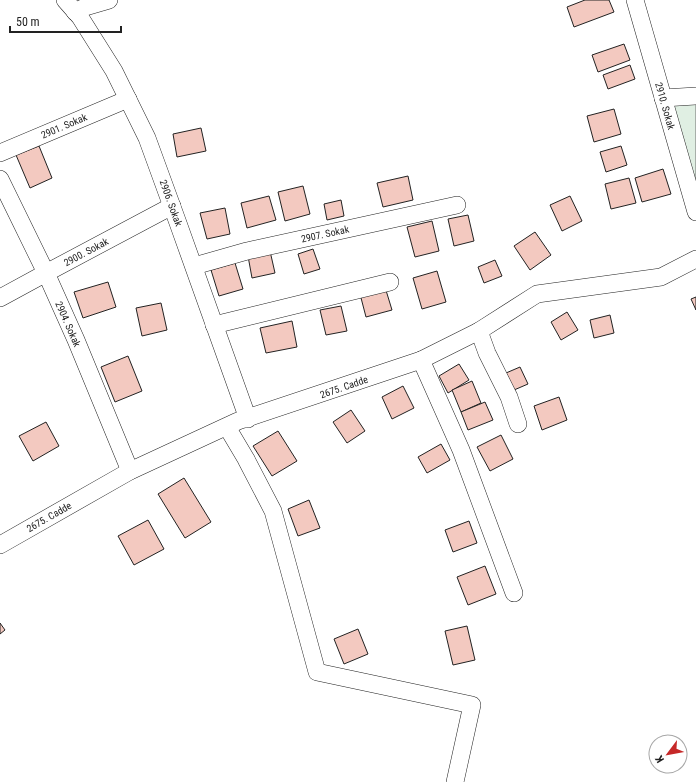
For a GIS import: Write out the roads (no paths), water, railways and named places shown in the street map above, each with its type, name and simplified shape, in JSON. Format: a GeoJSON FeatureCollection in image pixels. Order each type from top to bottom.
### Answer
{"type":"FeatureCollection","features":[{"type":"Feature","properties":{"kind":"street"},"geometry":{"type":"LineString","coordinates":[[70,6],[85,7],[109,0]]}},
{"type":"Feature","properties":{"kind":"street","name":"2910. Sokak"},"geometry":{"type":"LineString","coordinates":[[635,0],[696,212]]}},
{"type":"Feature","properties":{"kind":"street","name":"2906. Sokak"},"geometry":{"type":"LineString","coordinates":[[70,6],[114,71],[147,138],[248,419]]}},
{"type":"Feature","properties":{"kind":"street"},"geometry":{"type":"LineString","coordinates":[[663,98],[696,96]]}},
{"type":"Feature","properties":{"kind":"street","name":"2901. Sokak"},"geometry":{"type":"LineString","coordinates":[[0,153],[128,99]]}},
{"type":"Feature","properties":{"kind":"street","name":"2904. Sokak"},"geometry":{"type":"LineString","coordinates":[[0,180],[46,273],[76,340],[130,471]]}},
{"type":"Feature","properties":{"kind":"street","name":"2907. Sokak"},"geometry":{"type":"LineString","coordinates":[[194,266],[247,251],[457,205]]}},
{"type":"Feature","properties":{"kind":"street","name":"2900. Sokak"},"geometry":{"type":"LineString","coordinates":[[0,298],[172,206]]}},
{"type":"Feature","properties":{"kind":"street","name":"2675. Cadde"},"geometry":{"type":"LineString","coordinates":[[0,545],[130,471],[238,421],[248,419],[421,360],[479,331],[537,294],[661,277],[696,259]]}},
{"type":"Feature","properties":{"kind":"street"},"geometry":{"type":"LineString","coordinates":[[214,326],[390,282]]}},
{"type":"Feature","properties":{"kind":"street"},"geometry":{"type":"LineString","coordinates":[[479,331],[487,353],[509,397],[518,424]]}},
{"type":"Feature","properties":{"kind":"street"},"geometry":{"type":"LineString","coordinates":[[421,360],[461,450],[514,593]]}},
{"type":"Feature","properties":{"kind":"street"},"geometry":{"type":"LineString","coordinates":[[227,427],[246,459],[273,511],[317,672],[472,705],[455,782]]}}]}
